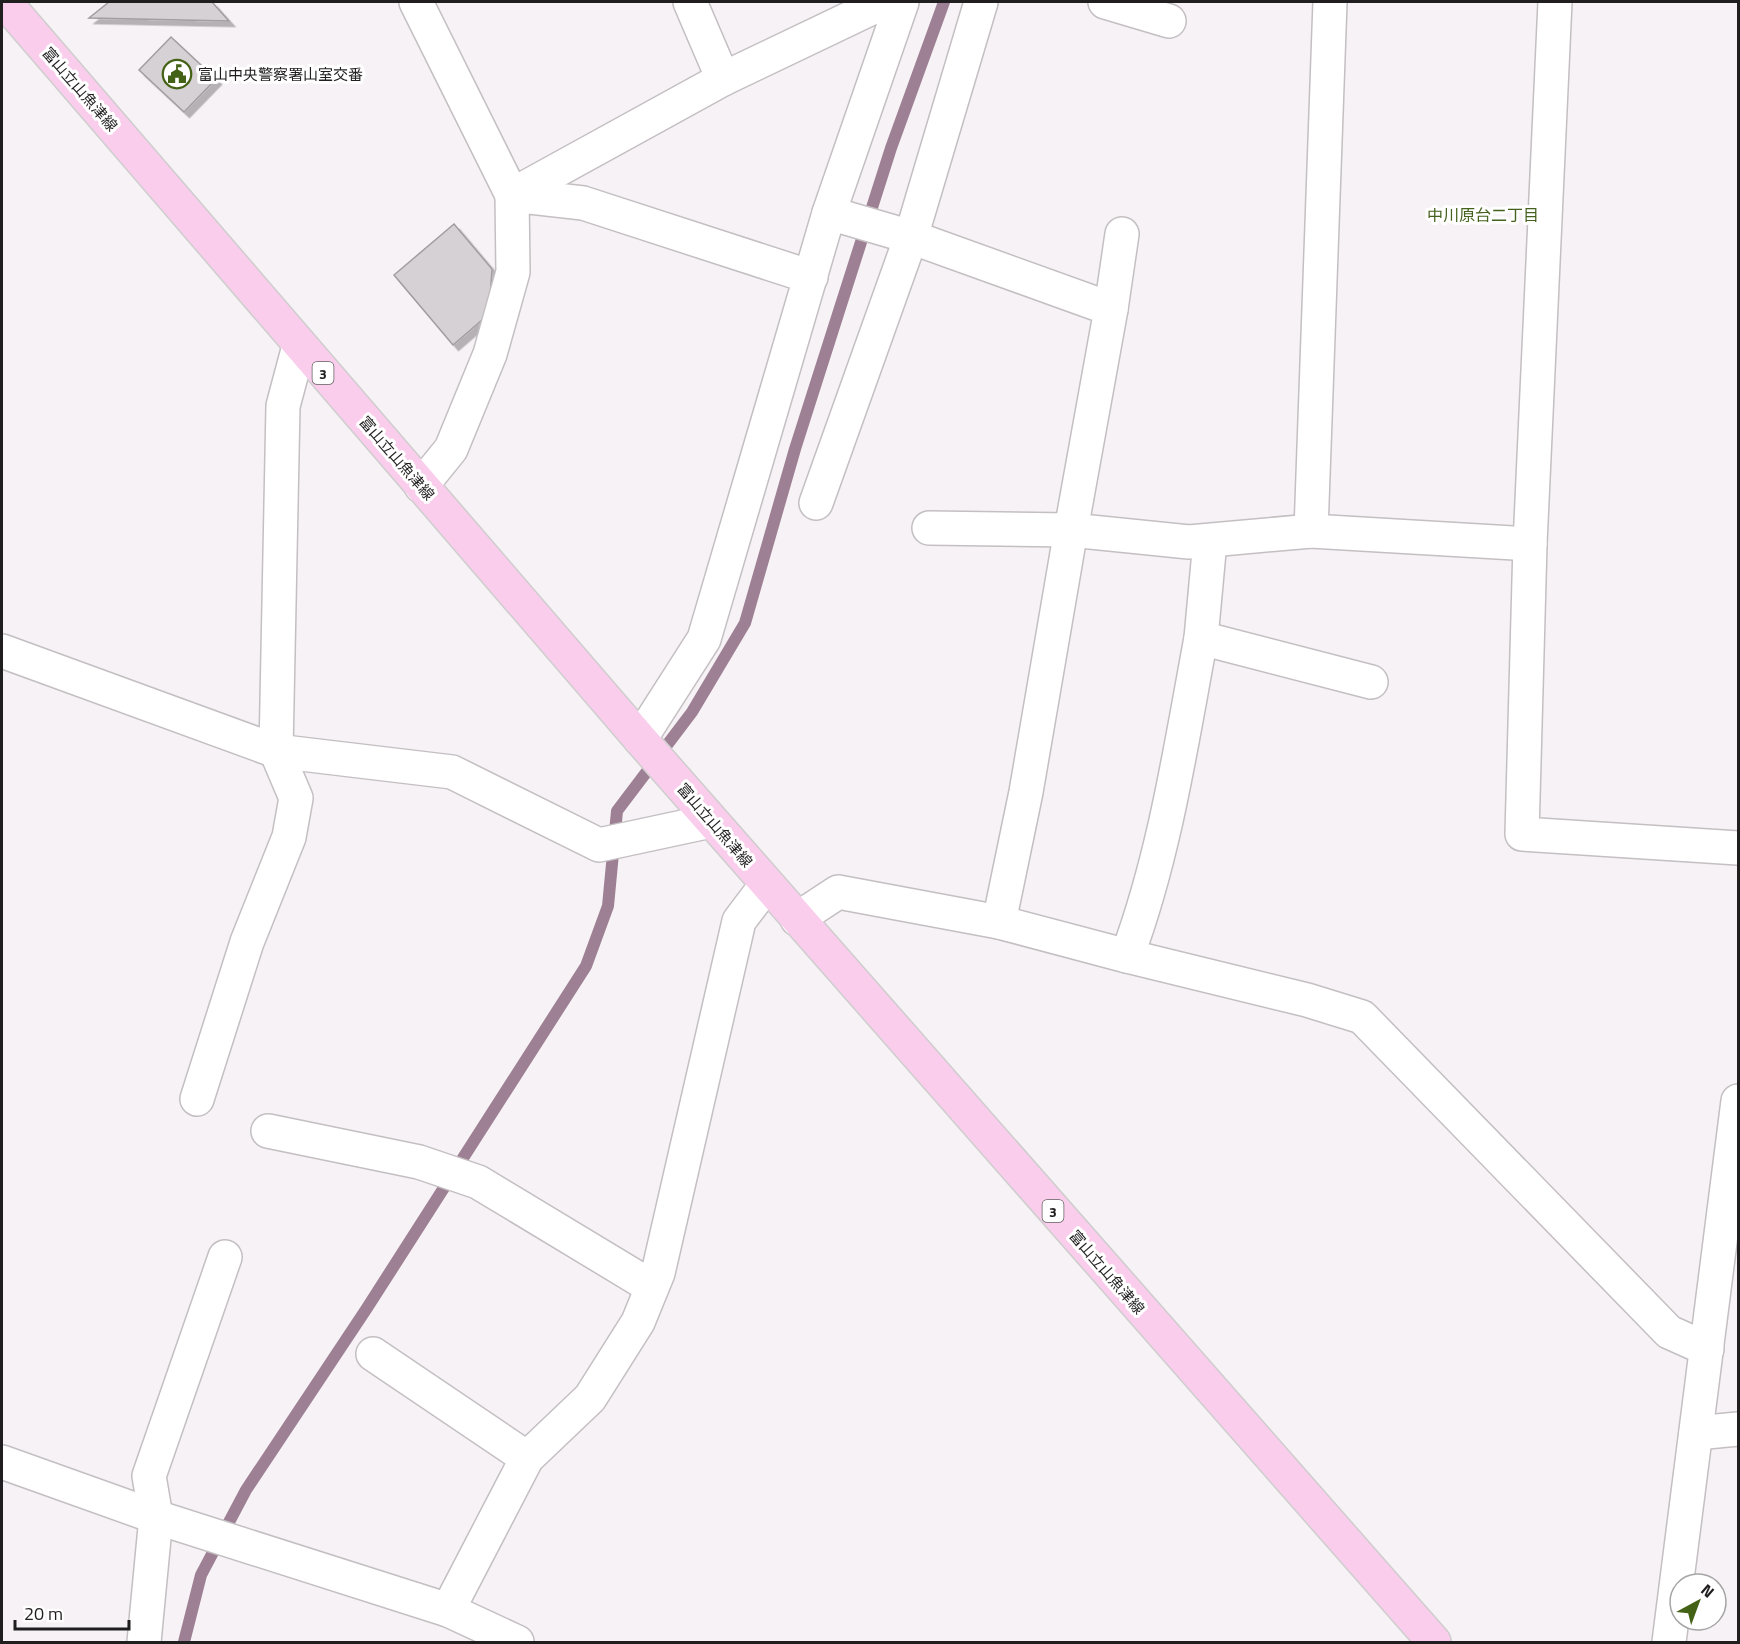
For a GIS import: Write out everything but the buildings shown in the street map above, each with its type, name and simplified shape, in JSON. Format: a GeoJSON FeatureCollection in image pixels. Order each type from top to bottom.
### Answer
{"type":"FeatureCollection","features":[{"type":"Feature","properties":{"kind":"main road","name":"富山立山魚津線"},"geometry":{"type":"LineString","coordinates":[[4,2],[711,821],[1434,1642]]}},
{"type":"Feature","properties":{"kind":"street"},"geometry":{"type":"LineString","coordinates":[[416,2],[513,195],[513,272],[490,354],[451,449],[421,486]]}},
{"type":"Feature","properties":{"kind":"street"},"geometry":{"type":"LineString","coordinates":[[690,2],[723,79]]}},
{"type":"Feature","properties":{"kind":"street"},"geometry":{"type":"LineString","coordinates":[[513,195],[723,79],[884,2]]}},
{"type":"Feature","properties":{"kind":"street"},"geometry":{"type":"LineString","coordinates":[[642,741],[704,639],[811,276],[836,215],[902,2]]}},
{"type":"Feature","properties":{"kind":"street"},"geometry":{"type":"LineString","coordinates":[[816,503],[901,235],[981,2]]}},
{"type":"Feature","properties":{"kind":"street"},"geometry":{"type":"LineString","coordinates":[[1105,2],[1169,21]]}},
{"type":"Feature","properties":{"kind":"street"},"geometry":{"type":"LineString","coordinates":[[1311,531],[1330,2]]}},
{"type":"Feature","properties":{"kind":"street"},"geometry":{"type":"LineString","coordinates":[[1555,2],[1530,544],[1522,834],[1738,848]]}},
{"type":"Feature","properties":{"kind":"street"},"geometry":{"type":"LineString","coordinates":[[513,195],[583,203],[811,276]]}},
{"type":"Feature","properties":{"kind":"street"},"geometry":{"type":"LineString","coordinates":[[836,215],[901,235],[1111,309]]}},
{"type":"Feature","properties":{"kind":"street"},"geometry":{"type":"LineString","coordinates":[[999,922],[1026,792],[1111,309],[1122,234]]}},
{"type":"Feature","properties":{"kind":"street"},"geometry":{"type":"LineString","coordinates":[[197,1099],[247,942],[290,837],[296,798],[276,752],[283,406],[299,346]]}},
{"type":"Feature","properties":{"kind":"street"},"geometry":{"type":"LineString","coordinates":[[929,528],[1071,530],[1189,542],[1311,531],[1530,544]]}},
{"type":"Feature","properties":{"kind":"street"},"geometry":{"type":"LineString","coordinates":[[1127,956],[1146,907],[1174,782],[1201,638],[1210,541]]}},
{"type":"Feature","properties":{"kind":"street"},"geometry":{"type":"LineString","coordinates":[[1201,638],[1371,682]]}},
{"type":"Feature","properties":{"kind":"street"},"geometry":{"type":"LineString","coordinates":[[2,651],[276,752],[453,772],[599,845],[711,821]]}},
{"type":"Feature","properties":{"kind":"street"},"geometry":{"type":"LineString","coordinates":[[448,1610],[527,1458],[590,1398],[638,1322],[658,1273],[739,921],[767,884]]}},
{"type":"Feature","properties":{"kind":"street"},"geometry":{"type":"LineString","coordinates":[[797,919],[838,892],[999,922],[1307,1000],[1362,1017],[1669,1332],[1707,1349]]}},
{"type":"Feature","properties":{"kind":"street"},"geometry":{"type":"LineString","coordinates":[[1668,1642],[1738,1101]]}},
{"type":"Feature","properties":{"kind":"street"},"geometry":{"type":"LineString","coordinates":[[268,1131],[428,1165],[478,1182],[652,1287]]}},
{"type":"Feature","properties":{"kind":"street"},"geometry":{"type":"LineString","coordinates":[[144,1642],[156,1517],[149,1476],[225,1257]]}},
{"type":"Feature","properties":{"kind":"street"},"geometry":{"type":"LineString","coordinates":[[373,1354],[527,1458]]}},
{"type":"Feature","properties":{"kind":"street"},"geometry":{"type":"LineString","coordinates":[[1696,1433],[1738,1429]]}},
{"type":"Feature","properties":{"kind":"street"},"geometry":{"type":"LineString","coordinates":[[2,1462],[156,1517],[448,1610],[517,1642]]}},
{"type":"Feature","properties":{"kind":"waterway"},"geometry":{"type":"LineString","coordinates":[[184,1642],[201,1575],[246,1490],[367,1308],[586,966],[608,906],[617,811],[692,712],[745,623],[795,449],[891,148],[944,2]]}},
{"type":"Feature","properties":{"kind":"place","name":"富山中央警察署山室交番"},"geometry":{"type":"Point","coordinates":[177,74]}},
{"type":"Feature","properties":{"kind":"district","name":"中川原台二丁目"},"geometry":{"type":"Point","coordinates":[1483,215]}}]}
